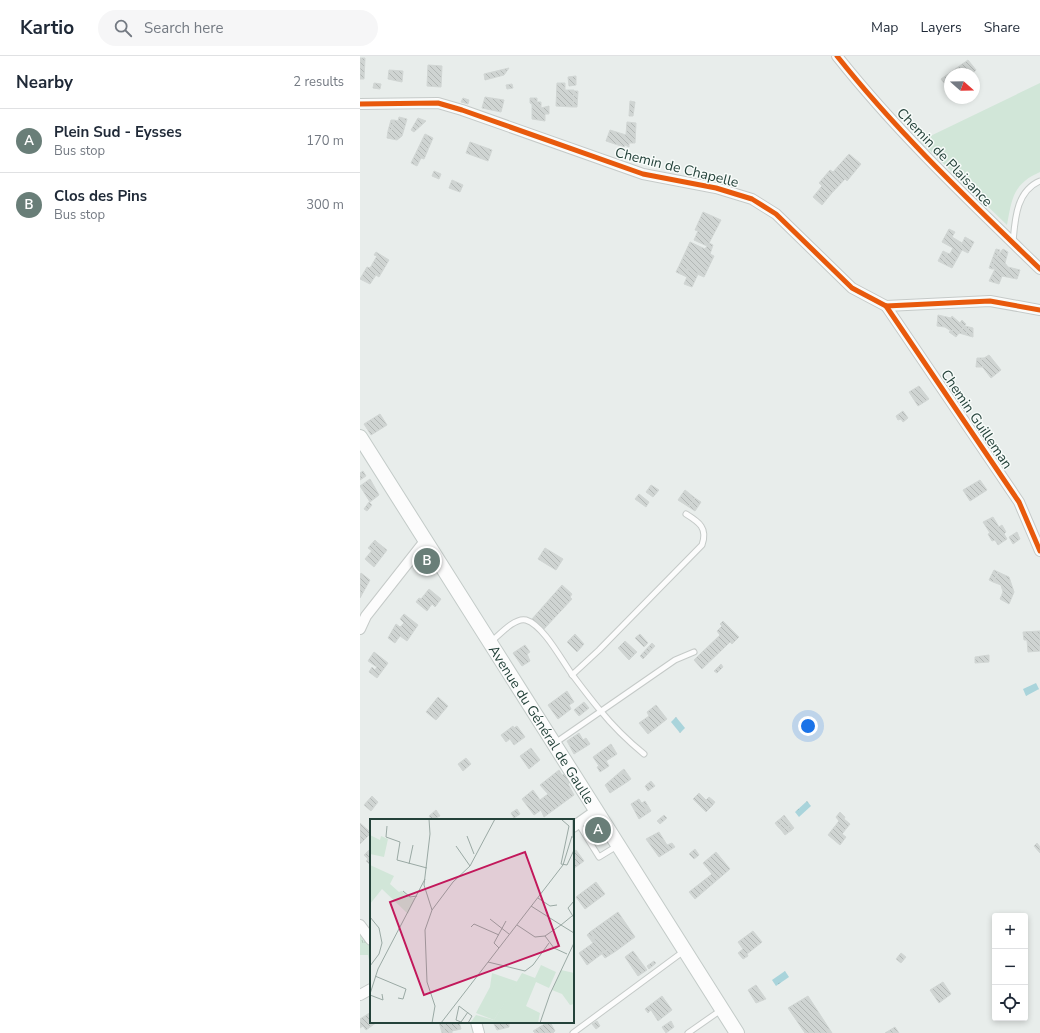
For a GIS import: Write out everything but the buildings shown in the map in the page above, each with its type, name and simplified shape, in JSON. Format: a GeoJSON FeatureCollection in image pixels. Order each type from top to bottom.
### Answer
{"type":"FeatureCollection","features":[{"type":"Feature","properties":{"kind":"main road","name":"Avenue du Général de Gaulle"},"geometry":{"type":"LineString","coordinates":[[360,437],[555,743],[737,1033]]}},
{"type":"Feature","properties":{"kind":"street","name":"Chemin de Plaisance"},"geometry":{"type":"LineString","coordinates":[[837,56],[862,87],[925,154],[1040,269]]}},
{"type":"Feature","properties":{"kind":"street","name":"Chemin de Chapelle"},"geometry":{"type":"LineString","coordinates":[[360,104],[438,103],[462,110],[642,174],[716,188],[752,199],[776,214],[852,288],[886,306]]}},
{"type":"Feature","properties":{"kind":"street"},"geometry":{"type":"LineString","coordinates":[[886,306],[990,301],[1040,310]]}},
{"type":"Feature","properties":{"kind":"street","name":"Chemin Guilleman"},"geometry":{"type":"LineString","coordinates":[[886,306],[1019,502],[1040,551]]}},
{"type":"Feature","properties":{"kind":"street"},"geometry":{"type":"LineString","coordinates":[[360,629],[366,616],[425,541]]}},
{"type":"Feature","properties":{"kind":"street"},"geometry":{"type":"LineString","coordinates":[[576,825],[597,810]]}},
{"type":"Feature","properties":{"kind":"street"},"geometry":{"type":"LineString","coordinates":[[360,925],[370,939]]}},
{"type":"Feature","properties":{"kind":"street"},"geometry":{"type":"LineString","coordinates":[[360,995],[370,990]]}},
{"type":"Feature","properties":{"kind":"street"},"geometry":{"type":"LineString","coordinates":[[476,1023],[479,1033]]}},
{"type":"Feature","properties":{"kind":"lane"},"geometry":{"type":"LineString","coordinates":[[1013,243],[1016,213],[1025,192],[1040,181]]}},
{"type":"Feature","properties":{"kind":"lane"},"geometry":{"type":"LineString","coordinates":[[572,674],[599,650],[702,545],[705,537],[704,529],[700,522],[686,514]]}},
{"type":"Feature","properties":{"kind":"lane"},"geometry":{"type":"LineString","coordinates":[[490,642],[518,620],[526,620],[541,630],[600,710],[631,743],[644,754]]}},
{"type":"Feature","properties":{"kind":"lane"},"geometry":{"type":"LineString","coordinates":[[555,743],[600,710],[675,660],[694,652]]}},
{"type":"Feature","properties":{"kind":"lane"},"geometry":{"type":"LineString","coordinates":[[576,825],[599,857],[619,845]]}},
{"type":"Feature","properties":{"kind":"lane"},"geometry":{"type":"LineString","coordinates":[[573,1033],[685,951]]}},
{"type":"Feature","properties":{"kind":"lane"},"geometry":{"type":"LineString","coordinates":[[688,1033],[722,1009]]}},
{"type":"Feature","properties":{"kind":"green space"},"geometry":{"type":"Polygon","coordinates":[[[1040,83],[1040,172],[1024,182],[1015,193],[1010,207],[1007,225],[920,141],[1040,83]]]}},
{"type":"Feature","properties":{"kind":"green space"},"geometry":{"type":"Polygon","coordinates":[[[360,930],[370,945],[370,966],[368,955],[360,955],[360,930]]]}},
{"type":"Feature","properties":{"kind":"water"},"geometry":{"type":"Polygon","coordinates":[[[1036,683],[1039,689],[1026,696],[1023,689],[1036,683]]]}},
{"type":"Feature","properties":{"kind":"water"},"geometry":{"type":"Polygon","coordinates":[[[676,717],[685,728],[680,733],[671,722],[676,717]]]}},
{"type":"Feature","properties":{"kind":"water"},"geometry":{"type":"Polygon","coordinates":[[[807,801],[811,806],[799,817],[795,812],[807,801]]]}},
{"type":"Feature","properties":{"kind":"water"},"geometry":{"type":"Polygon","coordinates":[[[785,971],[789,977],[776,986],[772,980],[785,971]]]}},
{"type":"Feature","properties":{"kind":"cycle path"},"geometry":{"type":"LineString","coordinates":[[837,56],[860,84],[910,139],[961,192],[1040,269]]}},
{"type":"Feature","properties":{"kind":"cycle path"},"geometry":{"type":"LineString","coordinates":[[360,104],[438,103],[462,110],[643,174],[716,188],[752,199],[776,214],[852,288],[886,306],[990,301],[1040,310]]}},
{"type":"Feature","properties":{"kind":"cycle path"},"geometry":{"type":"LineString","coordinates":[[886,306],[1019,502],[1040,551]]}},
{"type":"Feature","properties":{"kind":"place","name":"Clos des Pins"},"geometry":{"type":"Point","coordinates":[427,561]}},
{"type":"Feature","properties":{"kind":"place","name":"Plein Sud - Eysses"},"geometry":{"type":"Point","coordinates":[598,830]}}]}
